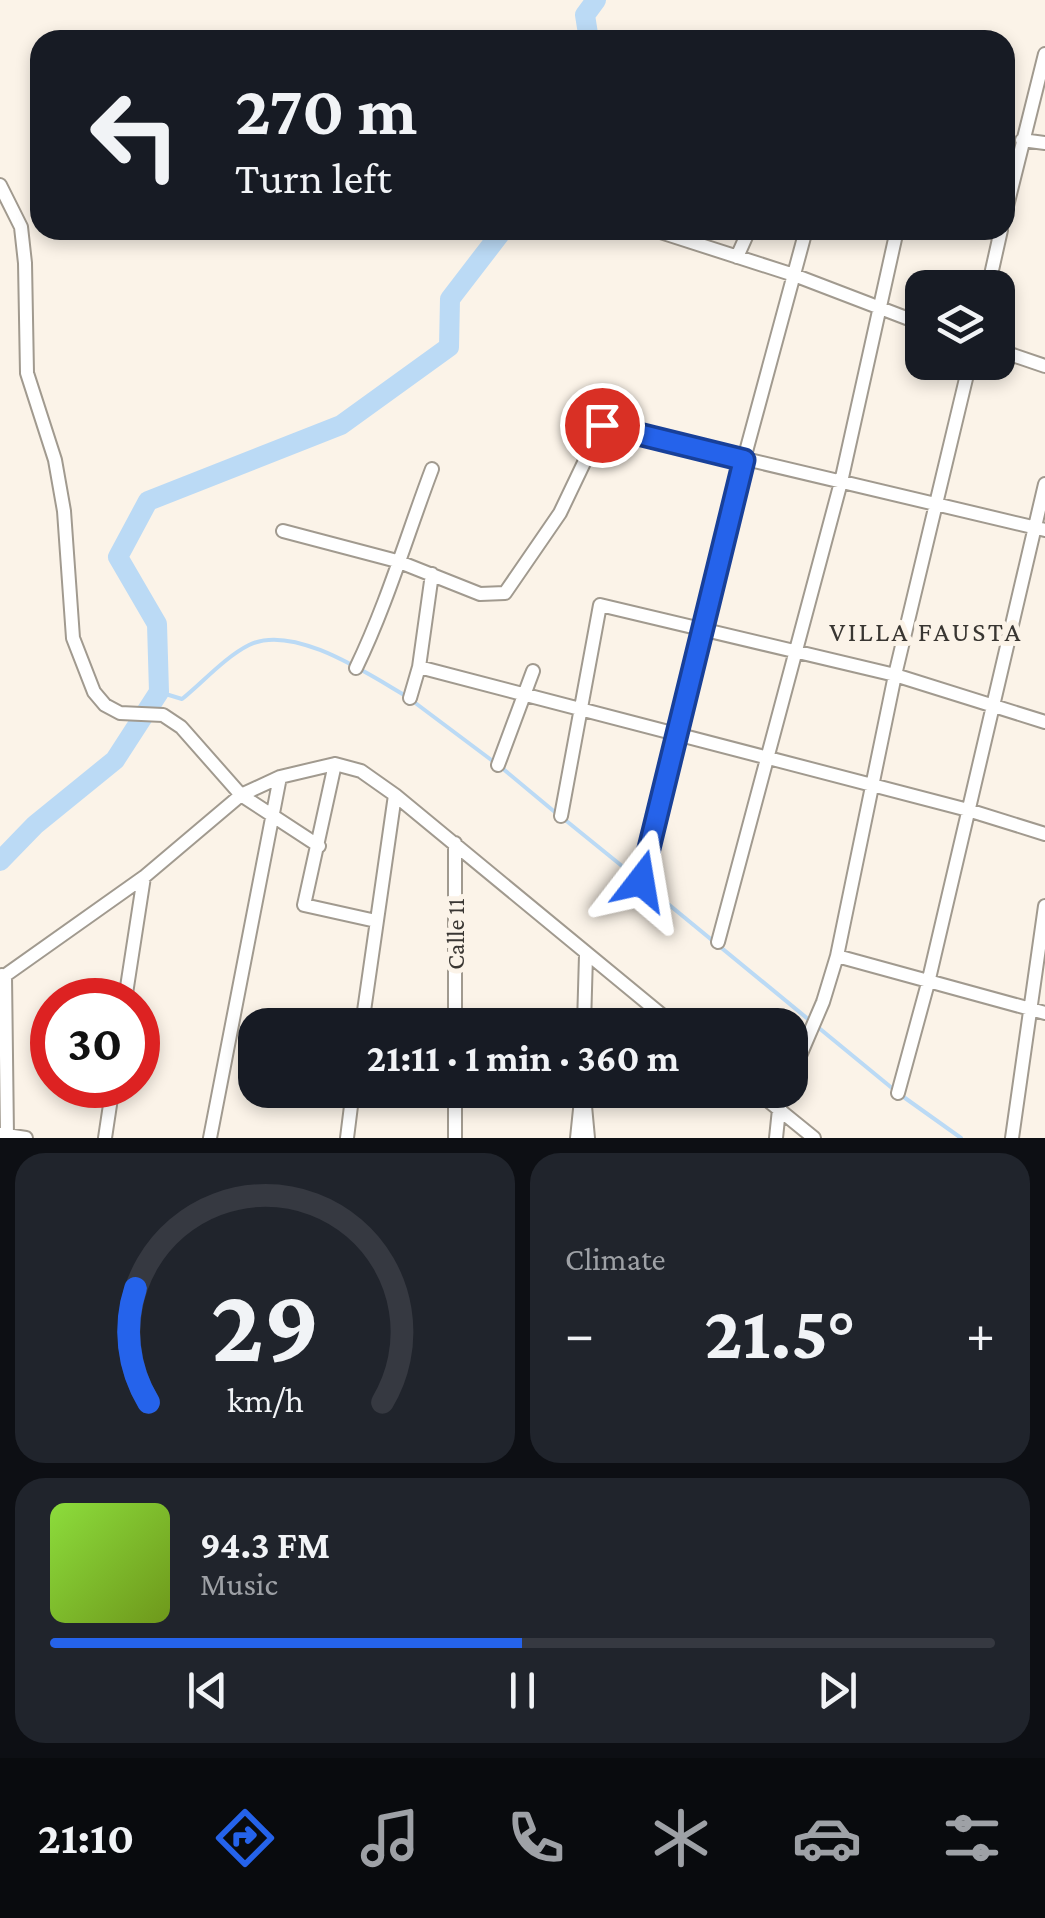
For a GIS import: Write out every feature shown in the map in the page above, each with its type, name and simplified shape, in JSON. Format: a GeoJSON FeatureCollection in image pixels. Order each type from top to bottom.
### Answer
{"type":"FeatureCollection","features":[{"type":"Feature","properties":{"kind":"street"},"geometry":{"type":"LineString","coordinates":[[1015,164],[1045,54]]}},
{"type":"Feature","properties":{"kind":"street"},"geometry":{"type":"LineString","coordinates":[[1022,140],[1045,143]]}},
{"type":"Feature","properties":{"kind":"street"},"geometry":{"type":"LineString","coordinates":[[0,185],[21,226],[28,373],[55,460],[64,511],[73,638],[94,692],[105,705],[120,713],[163,715],[181,727],[241,796],[319,846]]}},
{"type":"Feature","properties":{"kind":"street"},"geometry":{"type":"LineString","coordinates":[[685,240],[794,275],[905,318]]}},
{"type":"Feature","properties":{"kind":"street"},"geometry":{"type":"LineString","coordinates":[[737,257],[745,240]]}},
{"type":"Feature","properties":{"kind":"street"},"geometry":{"type":"LineString","coordinates":[[641,881],[744,460],[803,240]]}},
{"type":"Feature","properties":{"kind":"street"},"geometry":{"type":"LineString","coordinates":[[718,942],[842,482],[895,240]]}},
{"type":"Feature","properties":{"kind":"street"},"geometry":{"type":"LineString","coordinates":[[992,270],[999,240]]}},
{"type":"Feature","properties":{"kind":"street"},"geometry":{"type":"LineString","coordinates":[[1015,356],[1045,366]]}},
{"type":"Feature","properties":{"kind":"street"},"geometry":{"type":"LineString","coordinates":[[808,1034],[837,956],[896,675],[966,380]]}},
{"type":"Feature","properties":{"kind":"street"},"geometry":{"type":"LineString","coordinates":[[283,531],[396,561],[480,594],[504,592],[560,513],[601,426],[1039,529]]}},
{"type":"Feature","properties":{"kind":"street"},"geometry":{"type":"LineString","coordinates":[[356,668],[379,620],[396,561],[432,470]]}},
{"type":"Feature","properties":{"kind":"street"},"geometry":{"type":"LineString","coordinates":[[898,1093],[1039,529],[1045,484]]}},
{"type":"Feature","properties":{"kind":"street"},"geometry":{"type":"LineString","coordinates":[[410,698],[420,667],[432,574]]}},
{"type":"Feature","properties":{"kind":"street"},"geometry":{"type":"LineString","coordinates":[[561,816],[600,605],[896,675],[1045,722]]}},
{"type":"Feature","properties":{"kind":"street"},"geometry":{"type":"LineString","coordinates":[[420,667],[968,810],[1045,834]]}},
{"type":"Feature","properties":{"kind":"street"},"geometry":{"type":"LineString","coordinates":[[498,765],[533,670]]}},
{"type":"Feature","properties":{"kind":"street"},"geometry":{"type":"LineString","coordinates":[[335,764],[304,905],[376,921]]}},
{"type":"Feature","properties":{"kind":"street"},"geometry":{"type":"LineString","coordinates":[[26,1138],[3,1135],[2,976],[144,876],[241,796],[280,777],[335,764],[360,770],[394,794],[653,1008]]}},
{"type":"Feature","properties":{"kind":"street"},"geometry":{"type":"LineString","coordinates":[[210,1138],[280,777]]}},
{"type":"Feature","properties":{"kind":"street"},"geometry":{"type":"LineString","coordinates":[[364,1008],[394,794]]}},
{"type":"Feature","properties":{"kind":"street","name":"Calle 11"},"geometry":{"type":"LineString","coordinates":[[455,843],[455,1008]]}},
{"type":"Feature","properties":{"kind":"street"},"geometry":{"type":"LineString","coordinates":[[128,978],[144,876]]}},
{"type":"Feature","properties":{"kind":"street"},"geometry":{"type":"LineString","coordinates":[[1012,1138],[1045,906]]}},
{"type":"Feature","properties":{"kind":"street"},"geometry":{"type":"LineString","coordinates":[[584,1008],[586,955]]}},
{"type":"Feature","properties":{"kind":"street"},"geometry":{"type":"LineString","coordinates":[[837,956],[1045,1013]]}},
{"type":"Feature","properties":{"kind":"street"},"geometry":{"type":"LineString","coordinates":[[105,1138],[110,1108]]}},
{"type":"Feature","properties":{"kind":"street"},"geometry":{"type":"LineString","coordinates":[[347,1138],[351,1108]]}},
{"type":"Feature","properties":{"kind":"street"},"geometry":{"type":"LineString","coordinates":[[455,1108],[455,1138]]}},
{"type":"Feature","properties":{"kind":"street"},"geometry":{"type":"LineString","coordinates":[[577,1138],[580,1108]]}},
{"type":"Feature","properties":{"kind":"street"},"geometry":{"type":"LineString","coordinates":[[584,1108],[588,1138]]}},
{"type":"Feature","properties":{"kind":"street"},"geometry":{"type":"LineString","coordinates":[[776,1138],[779,1109]]}},
{"type":"Feature","properties":{"kind":"street"},"geometry":{"type":"LineString","coordinates":[[779,1109],[814,1138]]}},
{"type":"Feature","properties":{"kind":"waterway"},"geometry":{"type":"LineString","coordinates":[[587,30],[585,15],[596,0]]}},
{"type":"Feature","properties":{"kind":"waterway"},"geometry":{"type":"LineString","coordinates":[[0,861],[35,825],[115,760],[159,692],[157,624],[118,557],[148,501],[341,425],[449,347],[450,299],[495,240]]}},
{"type":"Feature","properties":{"kind":"waterway"},"geometry":{"type":"LineString","coordinates":[[159,692],[182,699],[231,656],[267,640],[287,641],[330,654],[406,696]]}},
{"type":"Feature","properties":{"kind":"waterway"},"geometry":{"type":"LineString","coordinates":[[414,702],[494,762]]}},
{"type":"Feature","properties":{"kind":"waterway"},"geometry":{"type":"LineString","coordinates":[[502,768],[556,813]]}},
{"type":"Feature","properties":{"kind":"waterway"},"geometry":{"type":"LineString","coordinates":[[564,819],[638,879]]}},
{"type":"Feature","properties":{"kind":"waterway"},"geometry":{"type":"LineString","coordinates":[[645,885],[898,1093],[961,1138]]}},
{"type":"Feature","properties":{"kind":"district","name":"VILLA FAUSTA"},"geometry":{"type":"Point","coordinates":[926,631]}},
{"type":"Feature","properties":{"kind":"route"},"geometry":{"type":"LineString","coordinates":[[602,425],[744,460],[641,881]]}}]}
